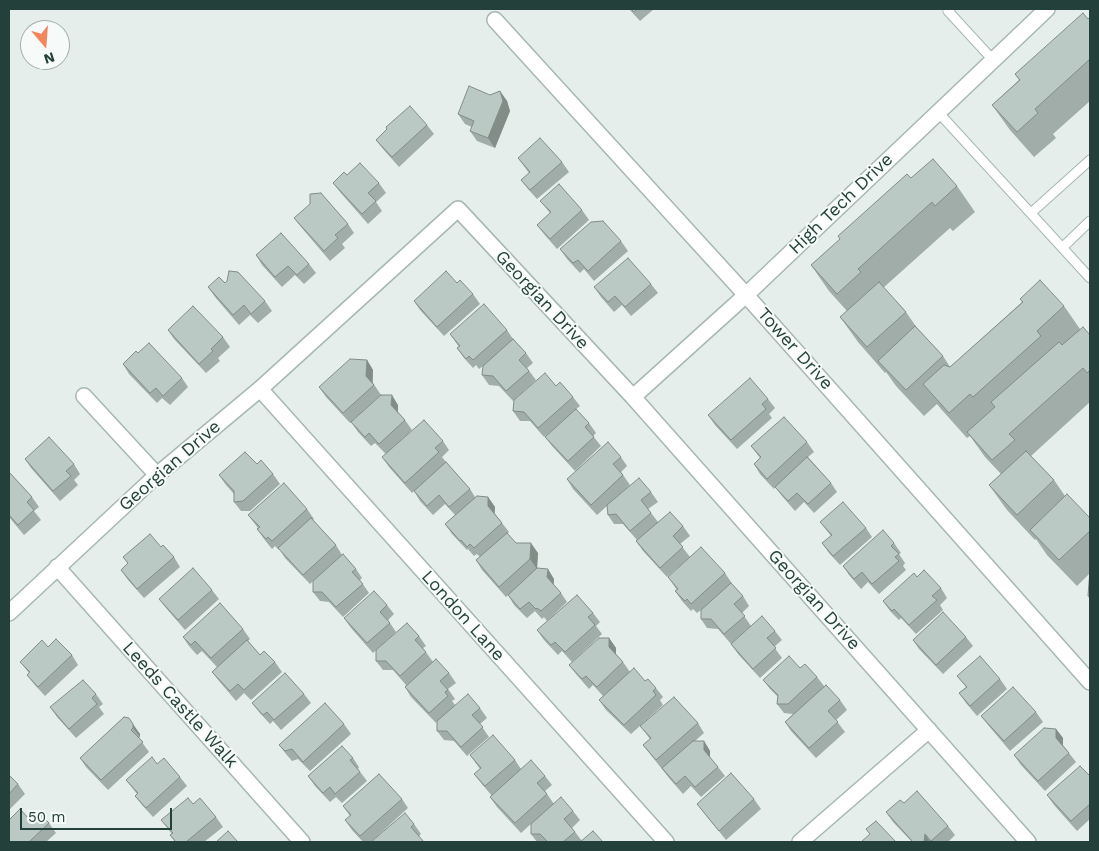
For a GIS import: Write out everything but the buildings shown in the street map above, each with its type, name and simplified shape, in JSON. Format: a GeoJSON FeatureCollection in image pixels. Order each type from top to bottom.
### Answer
{"type":"FeatureCollection","features":[{"type":"Feature","properties":{"kind":"street","name":"High Tech Drive"},"geometry":{"type":"LineString","coordinates":[[633,397],[746,295],[1047,9]]}},
{"type":"Feature","properties":{"kind":"street","name":"Tower Drive"},"geometry":{"type":"LineString","coordinates":[[495,20],[746,295],[1090,682]]}},
{"type":"Feature","properties":{"kind":"street","name":"Georgian Drive"},"geometry":{"type":"LineString","coordinates":[[9,613],[157,475],[260,389],[458,209],[633,397],[1028,842]]}},
{"type":"Feature","properties":{"kind":"street","name":"London Lane"},"geometry":{"type":"LineString","coordinates":[[260,389],[666,842]]}},
{"type":"Feature","properties":{"kind":"street"},"geometry":{"type":"LineString","coordinates":[[84,396],[157,475]]}},
{"type":"Feature","properties":{"kind":"street","name":"Leeds Castle Walk"},"geometry":{"type":"LineString","coordinates":[[57,567],[302,842]]}},
{"type":"Feature","properties":{"kind":"street"},"geometry":{"type":"LineString","coordinates":[[800,842],[929,730]]}},
{"type":"Feature","properties":{"kind":"lane"},"geometry":{"type":"LineString","coordinates":[[950,9],[948,11],[993,60]]}},
{"type":"Feature","properties":{"kind":"lane"},"geometry":{"type":"LineString","coordinates":[[938,112],[1090,278]]}},
{"type":"Feature","properties":{"kind":"lane"},"geometry":{"type":"LineString","coordinates":[[1031,213],[1090,160]]}},
{"type":"Feature","properties":{"kind":"lane"},"geometry":{"type":"LineString","coordinates":[[1062,247],[1090,222]]}}]}
